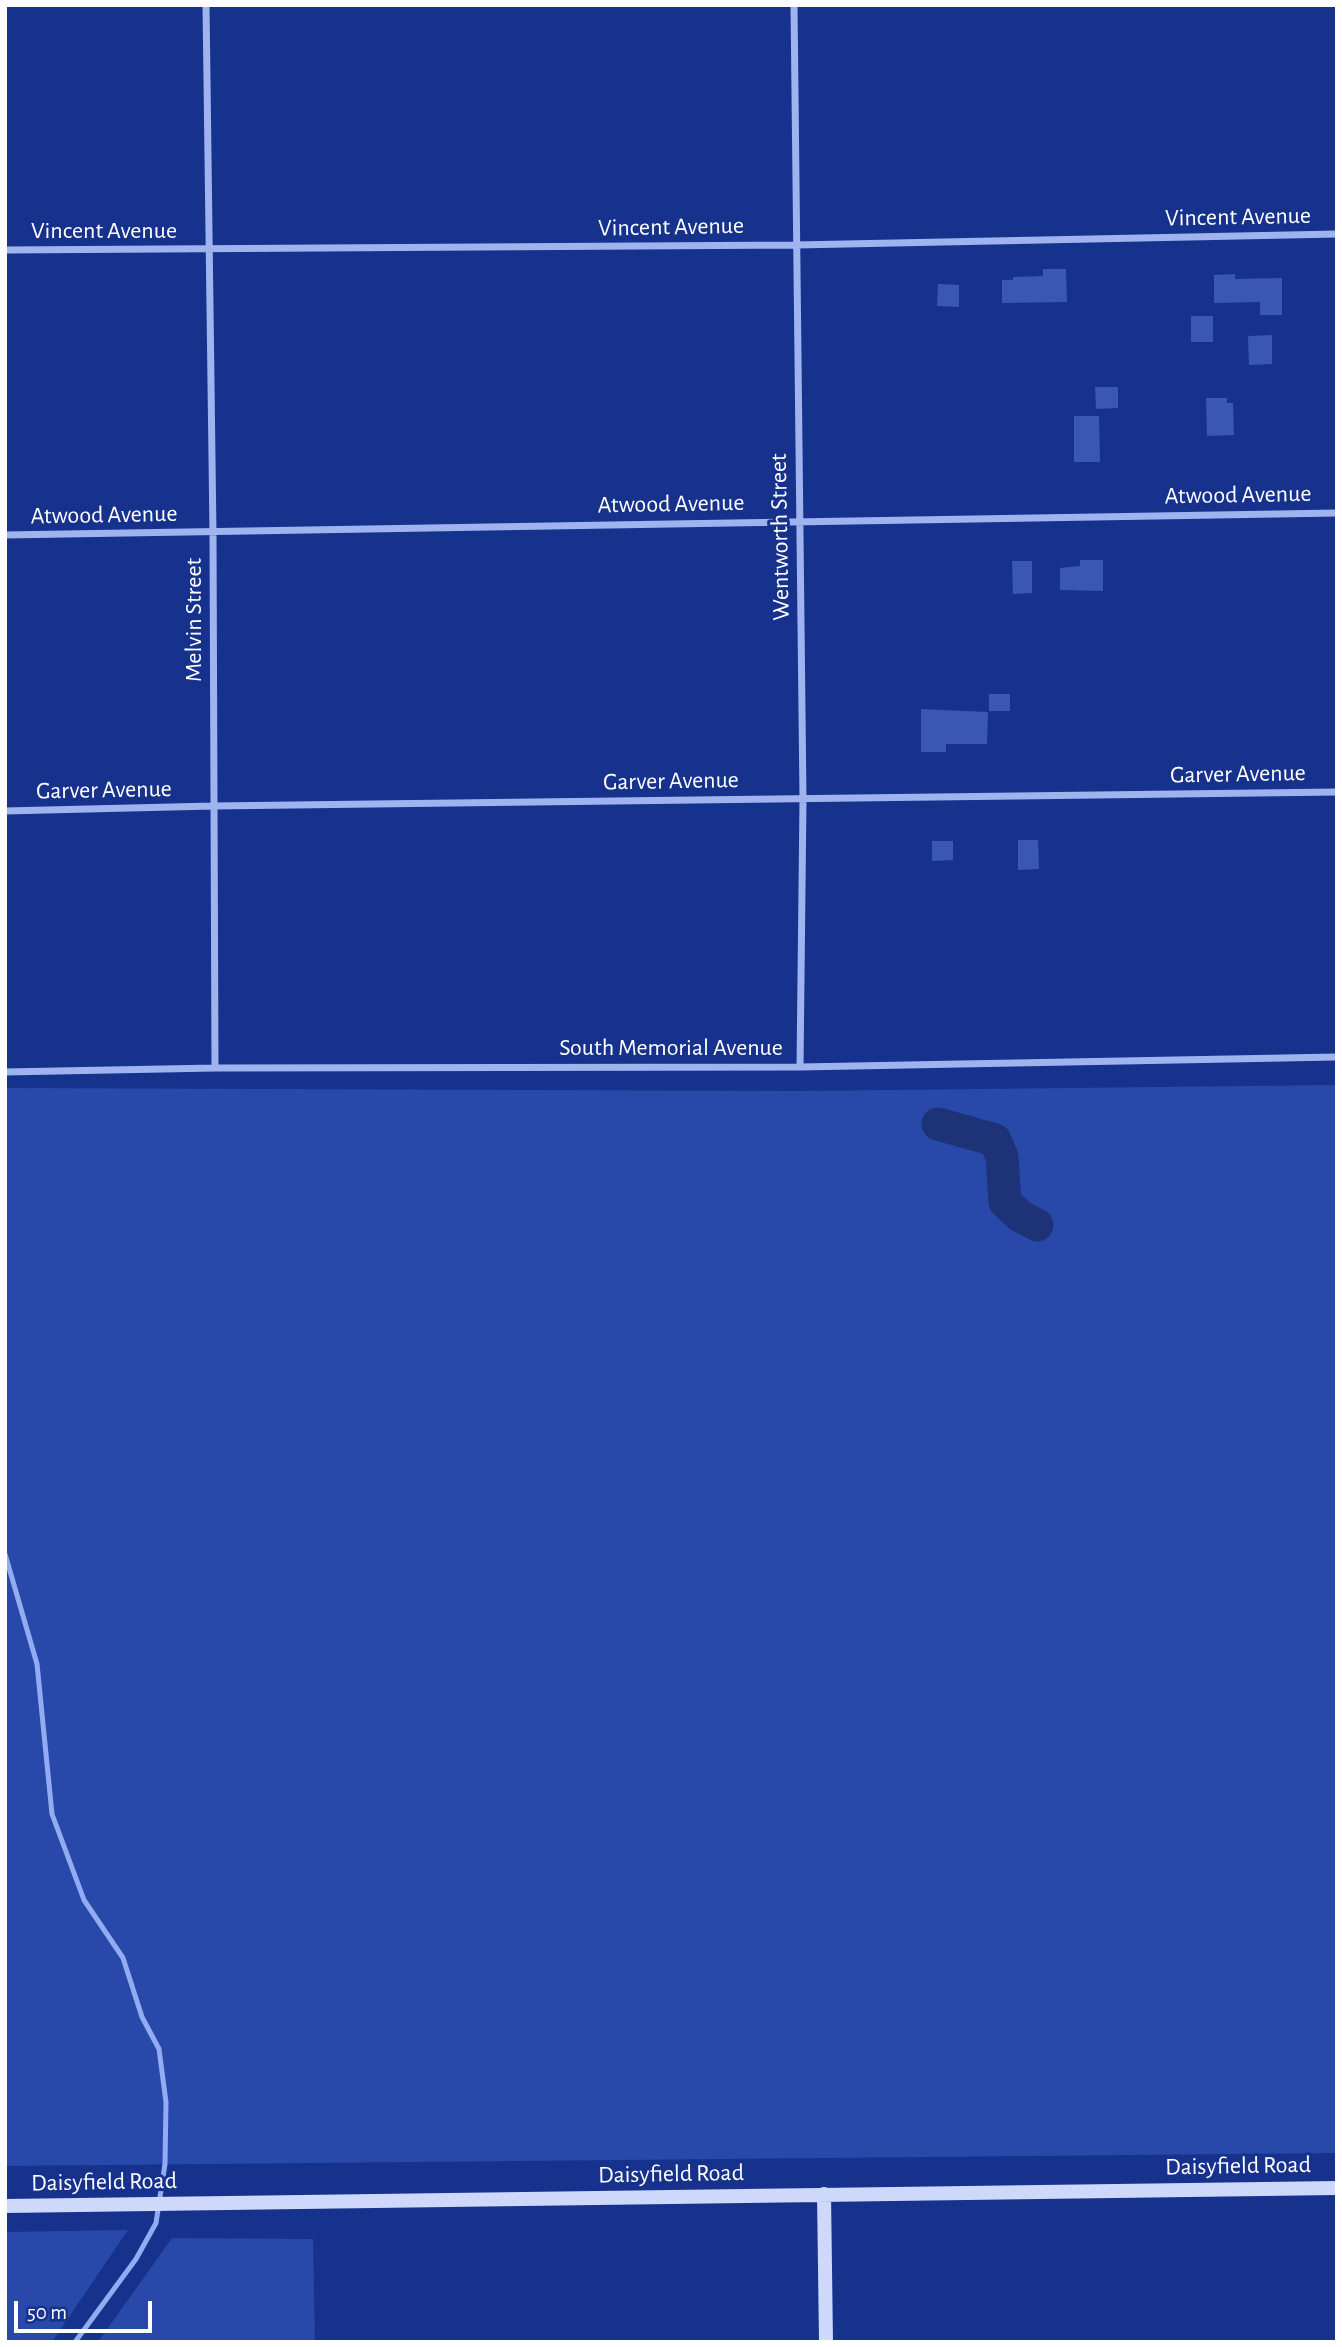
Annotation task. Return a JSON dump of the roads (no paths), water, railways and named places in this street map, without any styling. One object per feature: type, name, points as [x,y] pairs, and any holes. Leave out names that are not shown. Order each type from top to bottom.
[{"type":"street","name":"Melvin Street","points":[[206,5],[213,534],[215,1068]]},
{"type":"street","name":"Wentworth Street","points":[[794,5],[803,799],[800,1067]]},
{"type":"street","name":"Vincent Avenue","points":[[5,250],[796,245],[1337,234]]},
{"type":"street","name":"Atwood Avenue","points":[[5,536],[1337,513]]},
{"type":"street","name":"Garver Avenue","points":[[5,811],[1337,792]]},
{"type":"street","name":"South Memorial Avenue","points":[[5,1072],[215,1068],[800,1067],[1337,1057]]},
{"type":"street","name":"Daisyfield Road","points":[[5,2206],[1337,2188]]},
{"type":"street","points":[[824,2194],[826,2342]]},
{"type":"waterway","points":[[938,1124],[995,1140],[1002,1157],[1005,1202],[1020,1216],[1037,1225]]},
{"type":"waterway","points":[[5,1554],[37,1664],[52,1814],[84,1900],[123,1958],[142,2017],[159,2049],[166,2102],[165,2164],[156,2223],[136,2259],[75,2342]]}]
